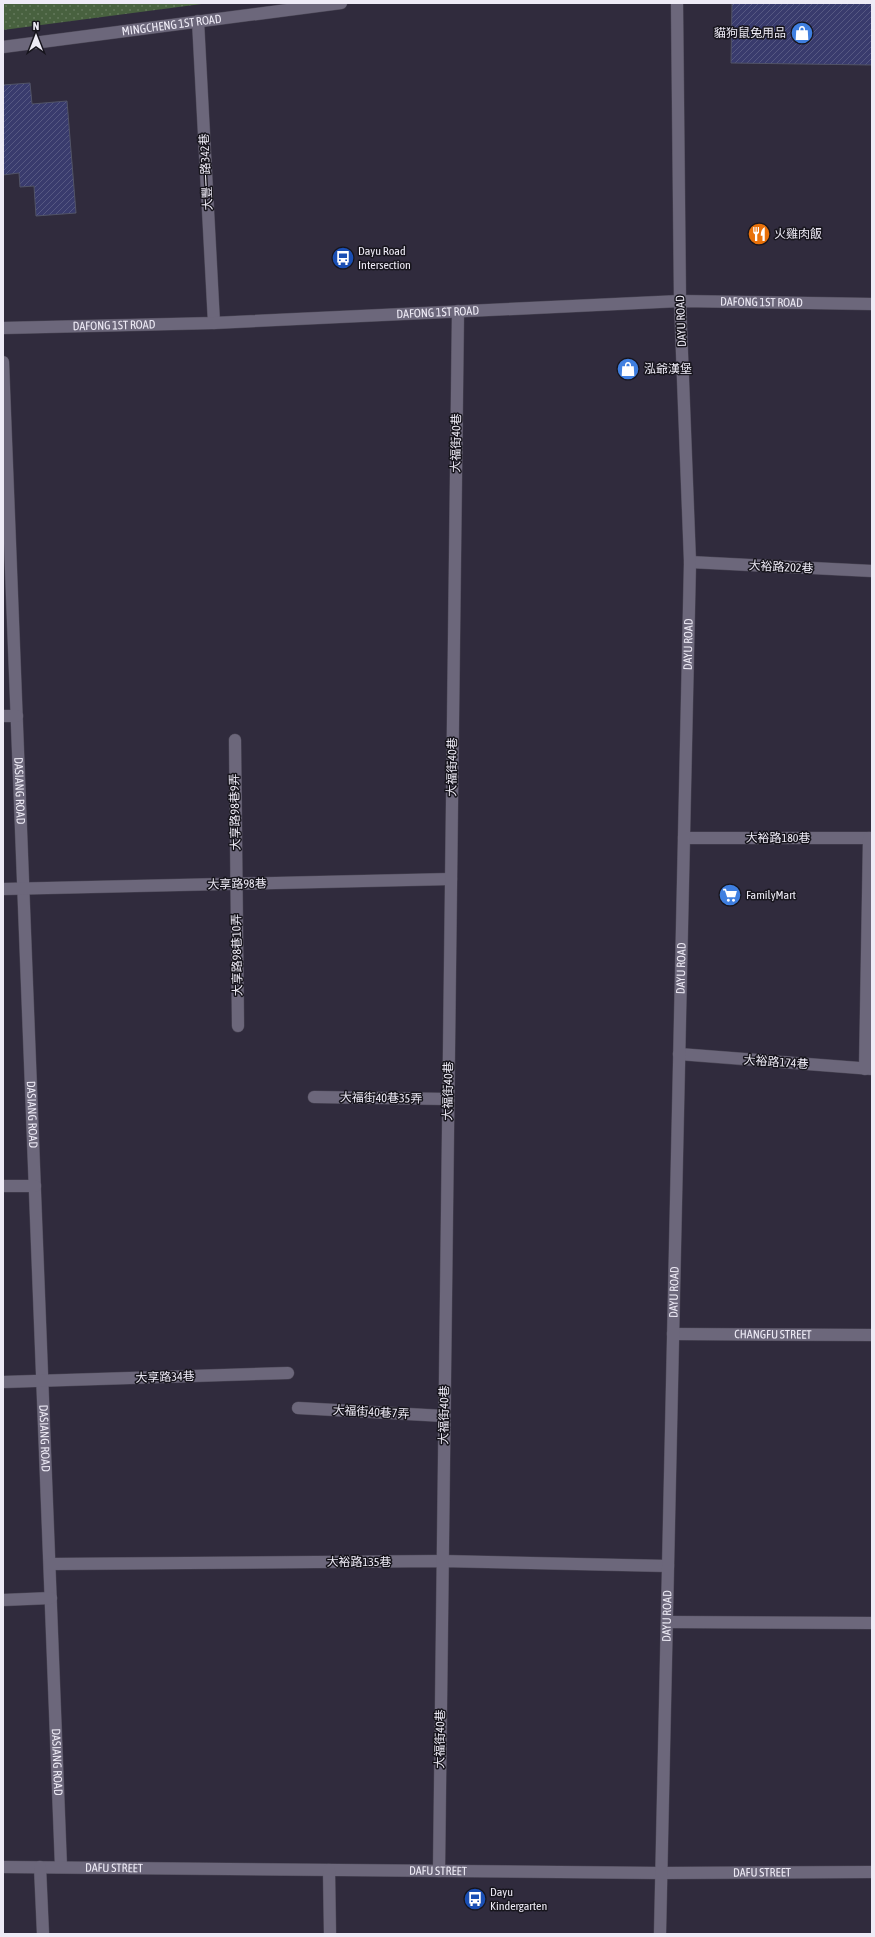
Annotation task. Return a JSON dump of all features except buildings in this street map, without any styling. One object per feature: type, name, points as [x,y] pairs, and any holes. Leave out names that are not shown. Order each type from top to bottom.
[{"type":"street","name":"MINGCHENG 1ST ROAD","points":[[3,47],[341,3]]},
{"type":"street","name":"DAYU ROAD","points":[[660,1934],[690,562],[680,301],[676,3]]},
{"type":"street","name":"大豐一路342巷","points":[[198,21],[214,323]]},
{"type":"street","name":"DAFONG 1ST ROAD","points":[[3,328],[214,323],[680,301],[872,304]]},
{"type":"street","name":"大福街40巷","points":[[439,1871],[458,311]]},
{"type":"street","name":"DASIANG ROAD","points":[[3,362],[7,559],[16,716],[61,1867]]},
{"type":"street","name":"大裕路202巷","points":[[690,562],[872,571]]},
{"type":"street","points":[[3,716],[16,716]]},
{"type":"street","name":"大享路98巷9弄","points":[[235,740],[236,884]]},
{"type":"street","name":"大裕路180巷","points":[[684,838],[871,838]]},
{"type":"street","points":[[868,1069],[871,838]]},
{"type":"street","name":"大享路98巷","points":[[3,889],[451,879]]},
{"type":"street","name":"大享路98巷10弄","points":[[236,884],[238,1026]]},
{"type":"street","name":"大裕路174巷","points":[[679,1054],[868,1069]]},
{"type":"street","name":"大福街40巷35弄","points":[[314,1097],[448,1099]]},
{"type":"street","points":[[3,1186],[35,1186]]},
{"type":"street","name":"CHANGFU STREET","points":[[673,1334],[872,1335]]},
{"type":"street","name":"大享路34巷","points":[[3,1382],[288,1373]]},
{"type":"street","name":"大福街40巷7弄","points":[[298,1408],[444,1416]]},
{"type":"street","name":"大裕路135巷","points":[[50,1564],[442,1561],[668,1566]]},
{"type":"street","points":[[3,1600],[51,1598]]},
{"type":"street","points":[[667,1622],[872,1624]]},
{"type":"street","name":"DAFU STREET","points":[[3,1866],[661,1873],[872,1872]]},
{"type":"street","points":[[40,1867],[43,1934]]},
{"type":"street","points":[[329,1870],[330,1934]]},
{"type":"green space","points":[[3,3],[209,3],[3,30]]},
{"type":"place","name":"貓狗鼠兔用品","points":[[802,33]]},
{"type":"place","name":"火雞肉飯","points":[[759,234]]},
{"type":"place","name":"Dayu Road Intersection","points":[[343,258]]},
{"type":"place","name":"泓爺漢堡","points":[[628,369]]},
{"type":"place","name":"FamilyMart","points":[[730,895]]},
{"type":"place","name":"Dayu Kindergarten","points":[[475,1899]]}]
